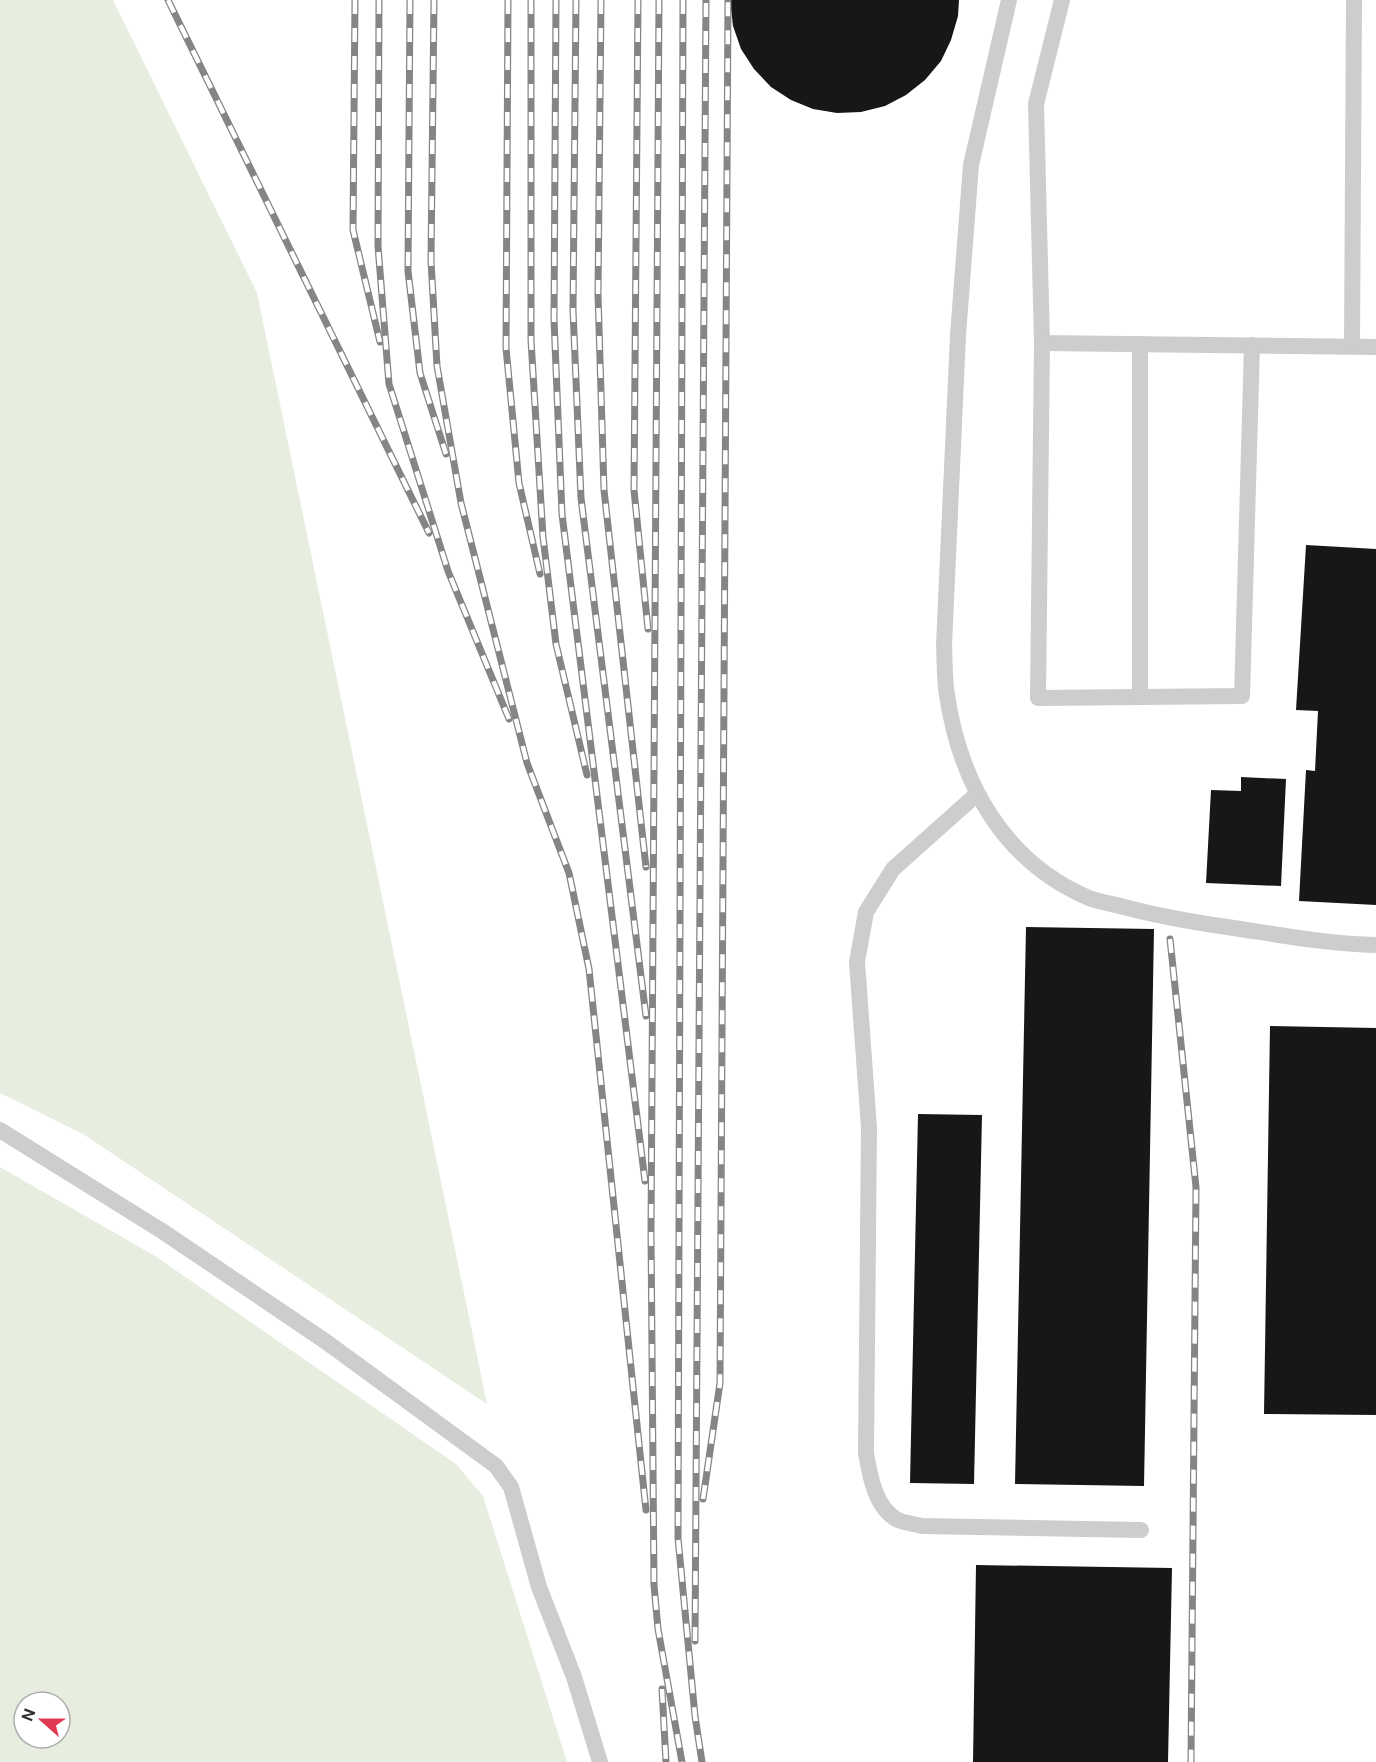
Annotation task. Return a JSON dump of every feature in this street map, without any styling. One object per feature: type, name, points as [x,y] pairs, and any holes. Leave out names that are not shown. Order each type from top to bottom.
[{"type":"lane","points":[[1009,0],[971,165],[958,335],[944,645],[947,695],[958,744],[977,794],[998,829],[1021,854],[1053,880],[1090,898],[1173,920],[1346,945],[1376,945]]},
{"type":"lane","points":[[1062,0],[1036,104],[1042,343],[1038,698],[1242,696],[1252,345]]},
{"type":"lane","points":[[1352,346],[1354,0]]},
{"type":"lane","points":[[1042,343],[1376,346]]},
{"type":"lane","points":[[1140,344],[1140,697]]},
{"type":"lane","points":[[977,794],[893,869],[866,912],[857,962],[869,1128],[866,1453],[871,1481],[882,1505],[898,1520],[922,1526],[1141,1530]]},
{"type":"lane","points":[[0,1130],[162,1231],[325,1341],[496,1466],[511,1487],[539,1587],[574,1677],[600,1762]]},
{"type":"shaded area","points":[[0,0],[113,0],[257,293],[487,1404],[83,1134],[0,1093]]},
{"type":"shaded area","points":[[0,1167],[155,1256],[456,1464],[483,1496],[567,1762],[0,1762]]},
{"type":"building","points":[[730,0],[959,0],[958,16],[951,40],[941,61],[925,80],[906,95],[885,106],[861,112],[837,113],[813,109],[791,100],[771,87],[754,69],[741,49],[733,26]]},
{"type":"building","points":[[1306,545],[1376,549],[1376,905],[1299,901],[1306,770],[1315,771],[1318,711],[1296,710]]},
{"type":"building","points":[[1241,777],[1286,779],[1281,886],[1206,883],[1211,790],[1241,791]]},
{"type":"building","points":[[1026,927],[1154,929],[1144,1486],[1015,1484]]},
{"type":"building","points":[[1270,1026],[1376,1028],[1376,1415],[1264,1414]]},
{"type":"building","points":[[918,1114],[982,1115],[974,1484],[910,1483]]},
{"type":"building","points":[[976,1565],[1172,1568],[1168,1762],[973,1762]]},
{"type":"railway","points":[[168,0],[429,533]]},
{"type":"railway","points":[[355,0],[353,230],[380,342]]},
{"type":"railway","points":[[379,0],[378,246],[389,384],[448,571],[509,719]]},
{"type":"railway","points":[[410,0],[408,271],[420,373],[446,454]]},
{"type":"railway","points":[[434,0],[431,261],[437,366],[461,503],[527,763],[569,873],[589,969],[646,1510]]},
{"type":"railway","points":[[508,0],[506,348],[519,483],[540,574]]},
{"type":"railway","points":[[531,0],[531,340],[543,537],[556,644],[587,775]]},
{"type":"railway","points":[[556,0],[554,319],[562,514],[645,1181]]},
{"type":"railway","points":[[576,0],[573,310],[581,498],[646,1016]]},
{"type":"railway","points":[[601,0],[598,294],[604,490],[646,867]]},
{"type":"railway","points":[[638,0],[634,490],[648,629]]},
{"type":"railway","points":[[659,0],[651,1232],[654,1585],[658,1629],[682,1762]]},
{"type":"railway","points":[[683,0],[678,1538],[695,1716],[702,1762]]},
{"type":"railway","points":[[695,1641],[706,0]]},
{"type":"railway","points":[[703,1499],[720,1383],[728,0]]},
{"type":"railway","points":[[1170,939],[1196,1187],[1191,1762]]},
{"type":"railway","points":[[662,1689],[666,1762]]}]
